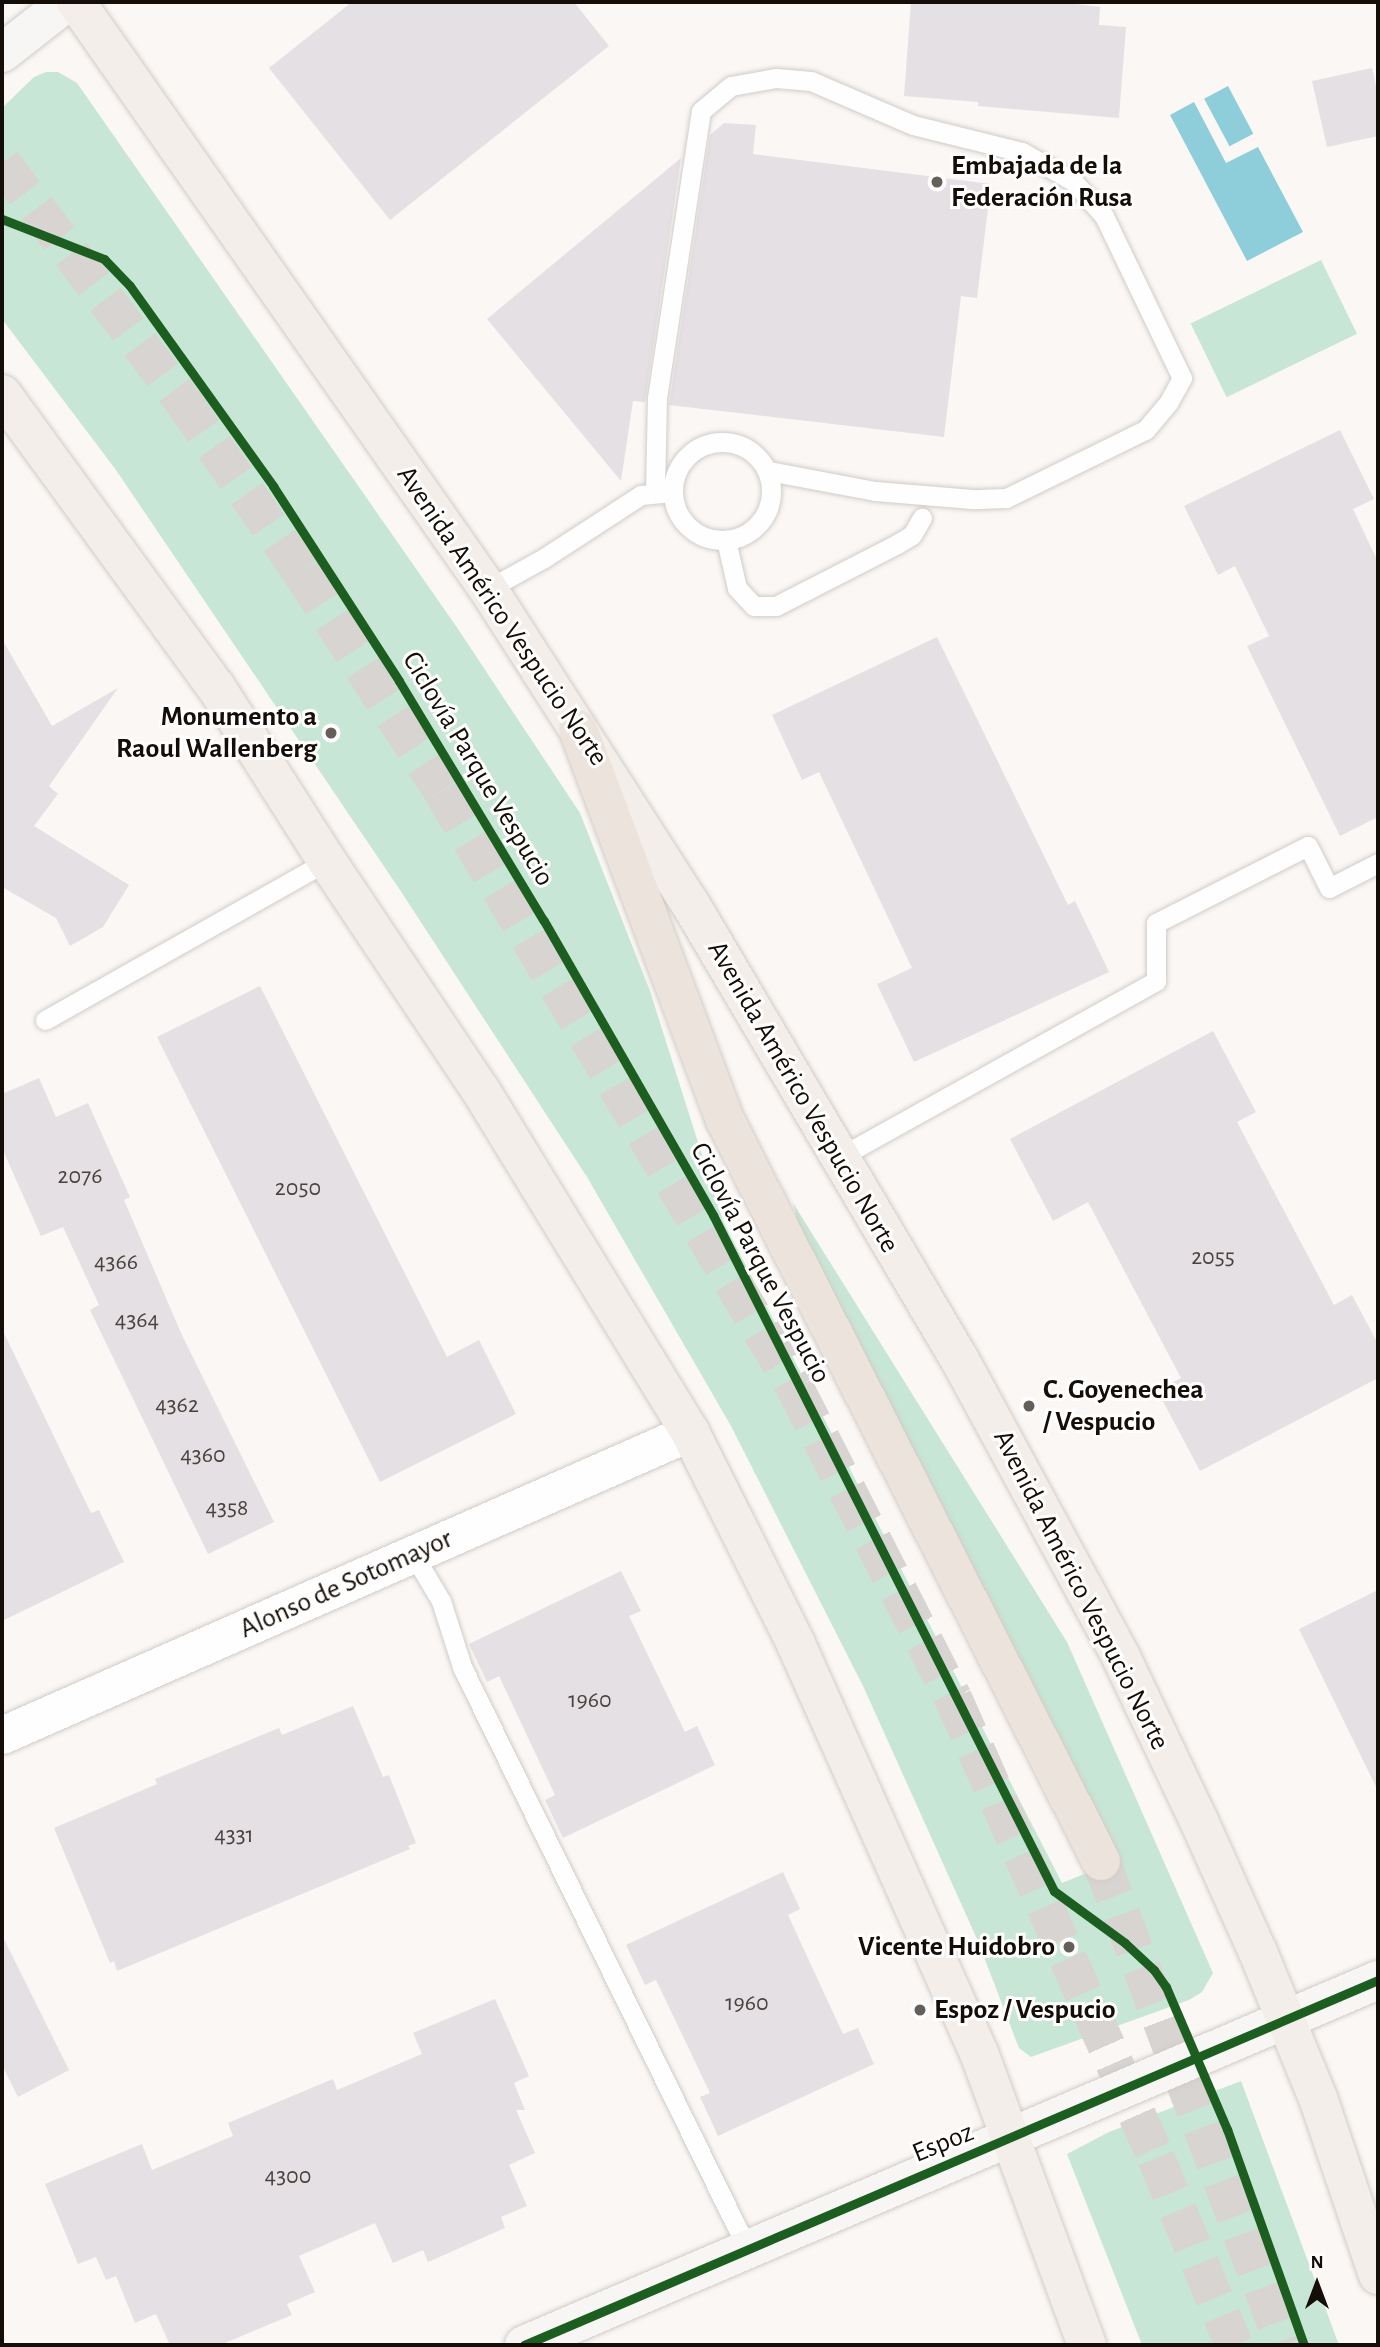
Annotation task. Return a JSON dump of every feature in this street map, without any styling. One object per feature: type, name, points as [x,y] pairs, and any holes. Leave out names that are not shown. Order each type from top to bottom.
[{"type":"highway","points":[[578,729],[725,1120],[1101,1861]]},
{"type":"main road","name":"Avenida Américo Vespucio Norte","points":[[76,2],[488,589],[691,905],[838,1158],[961,1362],[1109,1635],[1199,1821],[1318,2098],[1378,2275]]},
{"type":"main road","points":[[2,394],[216,687],[327,861],[481,1091],[690,1432],[796,1644],[978,2053],[1087,2345]]},
{"type":"street","points":[[2,53],[67,2]]},
{"type":"street","name":"Alonso de Sotomayor","points":[[2,1735],[690,1432]]},
{"type":"street","name":"Espoz","points":[[524,2345],[1011,2140],[1378,1980]]},
{"type":"lane","points":[[664,493],[683,461],[695,449],[711,443],[728,442],[744,447],[758,457],[768,471],[770,501],[764,516],[754,528],[726,540],[696,532],[664,493],[657,398],[701,111],[731,86],[776,78],[811,81],[913,125],[1022,152],[1073,181],[1104,216],[1182,379],[1168,403],[1145,430],[1006,498],[972,499],[875,491],[768,471]]},
{"type":"lane","points":[[488,589],[544,558],[640,495],[664,493]]},
{"type":"lane","points":[[726,540],[737,589],[754,606],[776,606],[912,535],[922,518]]},
{"type":"lane","points":[[838,1158],[1156,981],[1156,923],[1308,846],[1329,888],[1378,863]]},
{"type":"lane","points":[[45,1020],[327,861]]},
{"type":"lane","points":[[413,1555],[441,1601],[462,1667],[748,2250]]},
{"type":"green space","points":[[46,72],[58,72],[77,83],[456,626],[580,813],[650,991],[723,1221],[1062,1883],[1114,1862],[802,1239],[793,1203],[1067,1642],[1213,1973],[1202,1992],[1189,2000],[1031,2057],[1019,2048],[977,1939],[864,1688],[731,1426],[587,1177],[400,890],[116,470],[2,319],[2,108],[34,77]]},
{"type":"green space","points":[[1321,260],[1357,334],[1227,397],[1191,324]]},
{"type":"green space","points":[[1241,2081],[1339,2345],[1142,2345],[1067,2154],[1109,2132]]},
{"type":"water","points":[[1228,86],[1253,134],[1230,146],[1204,99]]},
{"type":"water","points":[[1194,102],[1226,163],[1258,147],[1303,232],[1247,261],[1170,115]]},
{"type":"building","points":[[352,2],[574,2],[609,46],[390,220],[269,68]]},
{"type":"building","points":[[911,2],[1060,2],[1100,7],[1099,25],[1126,27],[1119,118],[978,106],[978,102],[904,96]]},
{"type":"building","points":[[1372,68],[1378,95],[1378,136],[1327,147],[1312,81]]},
{"type":"building","points":[[724,123],[756,125],[753,154],[991,184],[977,298],[961,296],[944,437],[669,405],[710,135]]},
{"type":"building","points":[[681,158],[645,402],[633,401],[621,481],[487,319]]},
{"type":"building","points":[[1340,430],[1374,499],[1353,509],[1378,562],[1378,817],[1340,836],[1247,646],[1269,636],[1235,566],[1218,575],[1184,506]]},
{"type":"building","points":[[937,637],[1068,905],[1075,901],[1109,972],[914,1062],[877,984],[912,968],[819,772],[802,780],[772,715]]},
{"type":"building","points":[[2,639],[52,726],[118,688],[49,786],[58,794],[34,826],[129,885],[103,927],[70,946],[56,918],[2,887]]},
{"type":"building","points":[[260,986],[447,1357],[479,1340],[516,1414],[380,1482],[157,1037]]},
{"type":"building","points":[[1213,1031],[1256,1112],[1237,1122],[1334,1305],[1352,1295],[1378,1344],[1378,1378],[1200,1471],[1157,1390],[1181,1378],[1088,1202],[1053,1221],[1010,1139]]},
{"type":"building","points":[[39,1078],[56,1117],[88,1103],[130,1197],[124,1200],[181,1333],[274,1522],[208,1554],[90,1310],[99,1305],[63,1227],[41,1236],[2,1148],[2,1094]]},
{"type":"building","points":[[2,1329],[91,1513],[99,1510],[124,1562],[2,1621]]},
{"type":"building","points":[[621,1571],[641,1611],[629,1616],[685,1732],[697,1726],[715,1765],[563,1838],[545,1800],[555,1795],[499,1676],[487,1682],[469,1644]]},
{"type":"building","points":[[1378,1590],[1378,1791],[1299,1629]]},
{"type":"building","points":[[353,1706],[383,1777],[389,1775],[416,1843],[408,1846],[410,1849],[117,1971],[114,1961],[110,1963],[54,1828],[157,1784],[155,1779],[279,1728],[282,1735]]},
{"type":"building","points":[[783,1872],[800,1909],[788,1915],[843,2034],[858,2028],[874,2064],[718,2136],[700,2097],[710,2093],[656,1980],[645,1985],[626,1945]]},
{"type":"building","points":[[2,1935],[69,2070],[18,2097],[2,2065]]},
{"type":"building","points":[[495,1999],[529,2076],[514,2083],[525,2110],[516,2110],[535,2153],[509,2165],[527,2206],[501,2217],[505,2228],[428,2262],[423,2250],[393,2263],[375,2223],[299,2256],[315,2292],[287,2304],[292,2315],[220,2345],[170,2345],[156,2314],[135,2323],[116,2276],[106,2280],[96,2257],[78,2264],[45,2184],[142,2144],[152,2170],[233,2136],[228,2123],[333,2079],[337,2090],[422,2054],[413,2033]]},
{"type":"tunnel","points":[[2,163],[182,400],[301,572],[442,791],[795,1388],[953,1698],[1156,2158],[1234,2345]]},
{"type":"tunnel","points":[[1101,1861],[1284,2345]]},
{"type":"cycle path","name":"Ciclovía Parque Vespucio","points":[[2,219],[104,259],[130,286],[273,486],[399,681],[544,921],[713,1215],[1054,1891],[1125,1943],[1154,1970],[1166,1987],[1227,2129],[1304,2345]]},
{"type":"cycle path","points":[[524,2345],[1378,1980]]},
{"type":"place","name":"Embajada de la Federación Rusa","points":[[937,182]]},
{"type":"place","name":"Monumento a Raoul Wallenberg","points":[[331,733]]},
{"type":"place","name":"C. Goyenechea / Vespucio","points":[[1029,1406]]},
{"type":"place","name":"Vicente Huidobro","points":[[1069,1947]]},
{"type":"place","name":"Espoz / Vespucio","points":[[920,2010]]}]
